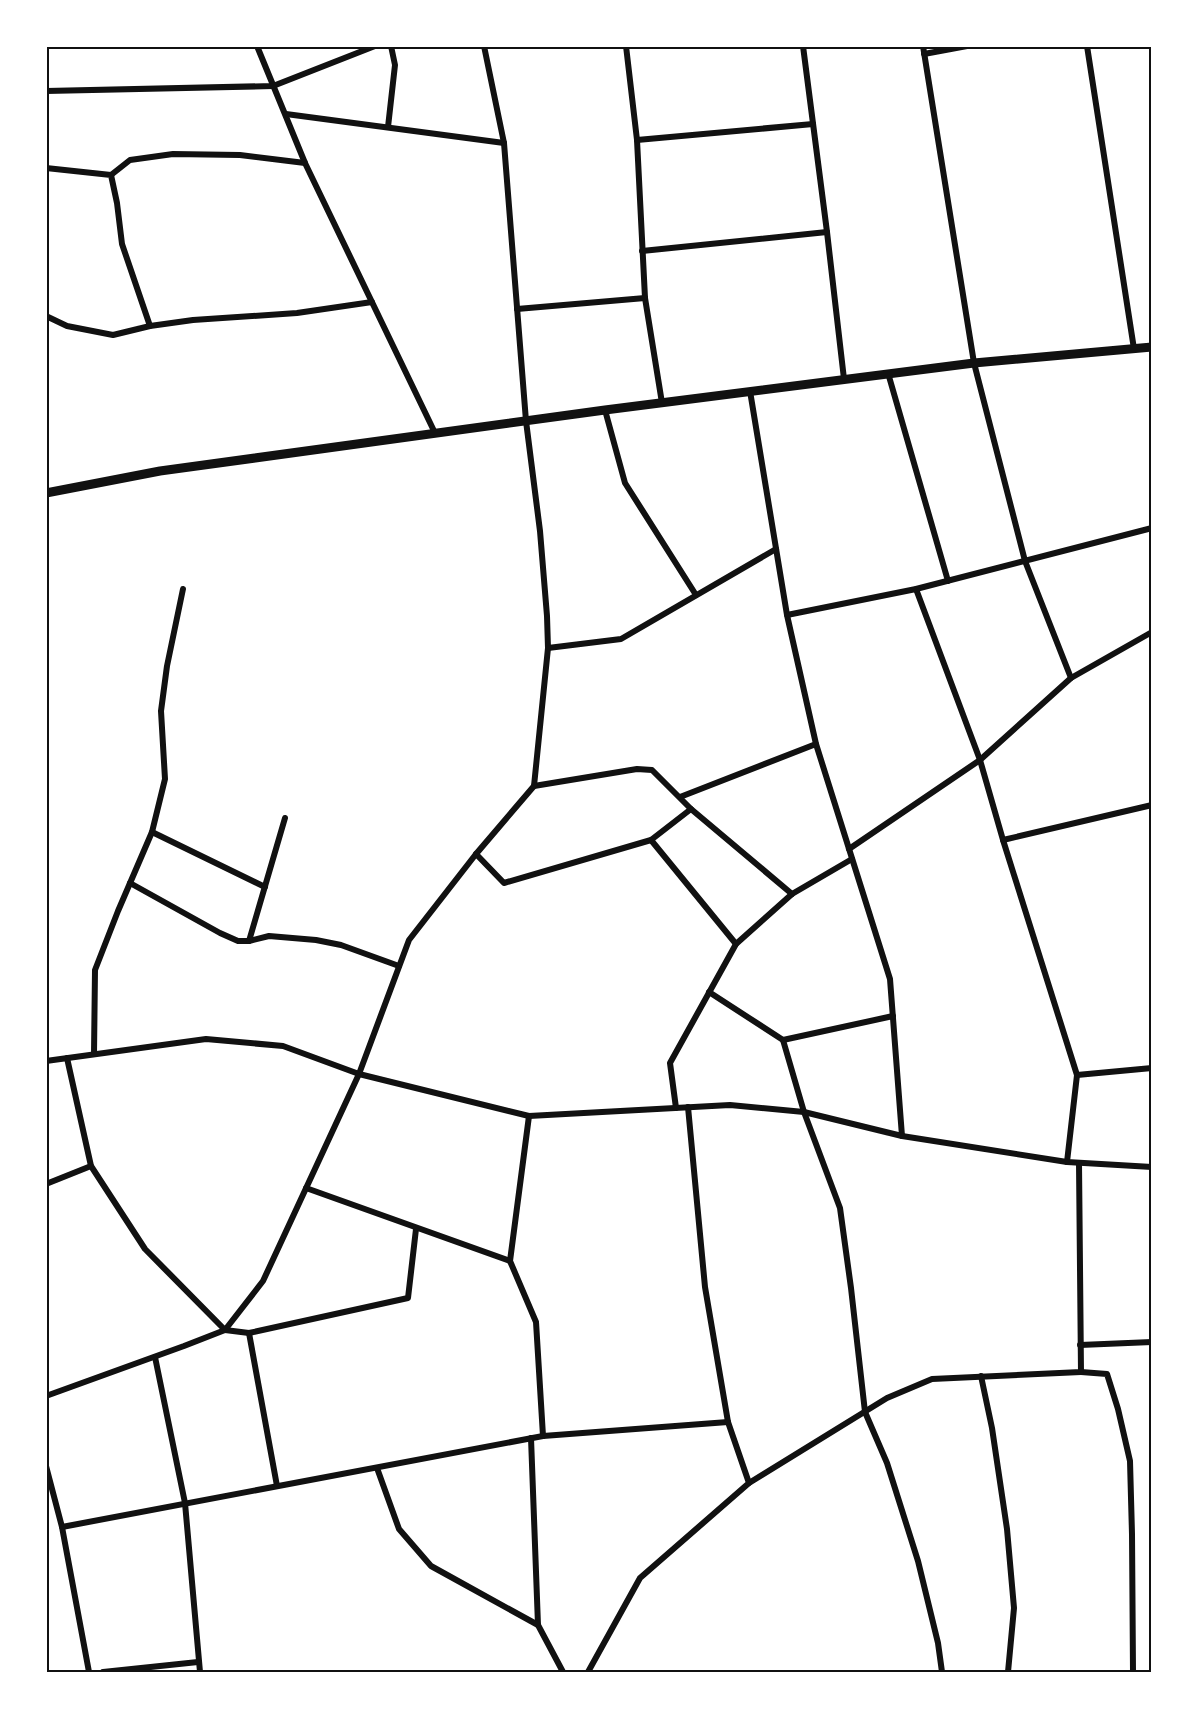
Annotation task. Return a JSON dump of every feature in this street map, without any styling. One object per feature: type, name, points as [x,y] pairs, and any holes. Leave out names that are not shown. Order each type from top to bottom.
[{"type":"main road","points":[[46,493],[160,471],[605,410],[974,363],[1152,347]]},
{"type":"street","points":[[257,46],[306,163],[435,433]]},
{"type":"street","points":[[46,91],[273,86],[375,46]]},
{"type":"street","points":[[388,127],[395,65],[392,46]]},
{"type":"street","points":[[225,1330],[263,1281],[359,1074],[409,940],[476,854],[534,786],[548,648],[540,531],[526,421],[504,143],[484,46]]},
{"type":"street","points":[[626,46],[637,140],[645,298],[662,403]]},
{"type":"street","points":[[803,46],[844,379]]},
{"type":"street","points":[[923,46],[974,363],[1025,561],[1071,678]]},
{"type":"street","points":[[924,54],[967,46]]},
{"type":"street","points":[[1086,46],[1134,349]]},
{"type":"street","points":[[286,114],[504,143]]},
{"type":"street","points":[[637,140],[813,124]]},
{"type":"street","points":[[46,168],[111,175],[130,160],[173,154],[240,155],[306,163]]},
{"type":"street","points":[[111,175],[122,244],[150,327]]},
{"type":"street","points":[[642,251],[827,232]]},
{"type":"street","points":[[517,309],[645,298]]},
{"type":"street","points":[[46,316],[67,327],[113,335],[193,320],[297,313],[372,302]]},
{"type":"street","points":[[888,374],[948,581]]},
{"type":"street","points":[[750,391],[787,615],[816,744],[890,980],[902,1136]]},
{"type":"street","points":[[605,410],[625,483],[696,596]]},
{"type":"street","points":[[787,615],[916,589],[1152,528]]},
{"type":"street","points":[[548,648],[621,639],[776,549]]},
{"type":"street","points":[[94,1054],[95,970],[153,832],[165,778],[161,711],[167,666],[183,589]]},
{"type":"street","points":[[916,589],[980,760],[1077,1075],[1067,1162]]},
{"type":"street","points":[[849,849],[980,760],[1071,678],[1152,632]]},
{"type":"street","points":[[680,797],[816,744]]},
{"type":"street","points":[[534,786],[637,769],[652,770],[691,808],[792,894]]},
{"type":"street","points":[[1003,840],[1152,805]]},
{"type":"street","points":[[476,854],[504,883],[651,840],[691,808]]},
{"type":"street","points":[[249,941],[285,818]]},
{"type":"street","points":[[153,832],[265,887]]},
{"type":"street","points":[[651,840],[736,944]]},
{"type":"street","points":[[676,1108],[670,1063],[736,944],[792,894],[852,859]]},
{"type":"street","points":[[130,883],[238,941],[269,936],[316,940],[341,945],[399,966]]},
{"type":"street","points":[[709,992],[783,1040],[804,1112],[840,1208],[865,1412],[886,1463],[918,1560],[938,1643],[942,1672]]},
{"type":"street","points":[[783,1040],[893,1016]]},
{"type":"street","points":[[46,1061],[206,1039],[283,1046],[359,1074],[529,1116],[729,1105],[804,1112],[902,1136],[1067,1162],[1152,1167]]},
{"type":"street","points":[[68,1058],[91,1166],[145,1249],[225,1330]]},
{"type":"street","points":[[1077,1075],[1152,1068]]},
{"type":"street","points":[[688,1107],[705,1287],[728,1422],[749,1483]]},
{"type":"street","points":[[529,1116],[510,1261],[536,1322],[543,1436]]},
{"type":"street","points":[[1079,1163],[1081,1372]]},
{"type":"street","points":[[46,1184],[91,1166]]},
{"type":"street","points":[[306,1188],[510,1261]]},
{"type":"street","points":[[46,1396],[225,1330],[249,1333],[408,1298],[416,1229]]},
{"type":"street","points":[[249,1333],[277,1486]]},
{"type":"street","points":[[1080,1345],[1152,1342]]},
{"type":"street","points":[[155,1357],[185,1503],[200,1672]]},
{"type":"street","points":[[588,1672],[640,1578],[749,1483],[887,1398],[932,1379],[1081,1372],[1107,1374],[1130,1461],[1132,1672]]},
{"type":"street","points":[[981,1376],[992,1428],[1007,1529],[1014,1608],[1008,1672]]},
{"type":"street","points":[[62,1527],[543,1436],[728,1422]]},
{"type":"street","points":[[531,1438],[538,1625],[563,1672]]},
{"type":"street","points":[[46,1466],[62,1527],[89,1672]]},
{"type":"street","points":[[377,1467],[399,1529],[431,1566],[538,1625]]},
{"type":"street","points":[[103,1672],[198,1662]]}]
